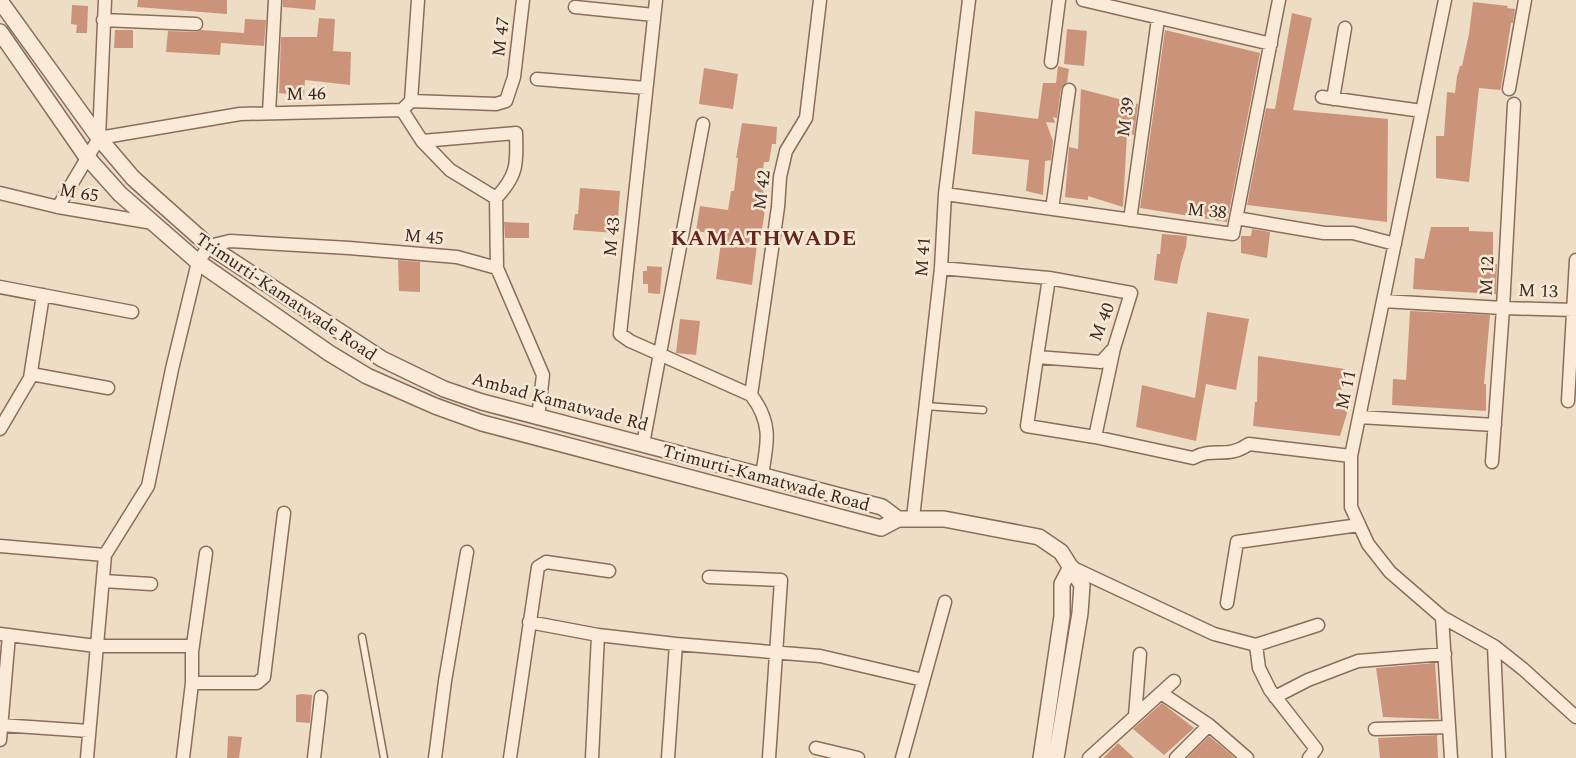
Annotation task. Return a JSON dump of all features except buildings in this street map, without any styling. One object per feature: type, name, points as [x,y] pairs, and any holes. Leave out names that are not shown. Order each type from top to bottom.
[{"type":"street","points":[[58,207],[86,156],[99,138],[105,0]]},
{"type":"street","points":[[269,113],[275,0]]},
{"type":"street","points":[[418,0],[407,105],[422,141],[450,170],[496,198]]},
{"type":"street","name":"M 47","points":[[407,105],[496,104],[506,100],[514,78],[523,0]]},
{"type":"street","name":"M 43","points":[[656,0],[620,334],[624,338],[660,355],[751,395]]},
{"type":"street","name":"M 42","points":[[751,395],[778,207],[780,177],[786,151],[806,118],[820,0]]},
{"type":"street","name":"M 41","points":[[913,518],[940,268],[945,194],[969,0]]},
{"type":"street","points":[[1051,62],[1059,0]]},
{"type":"street","points":[[1083,0],[1271,44]]},
{"type":"street","name":"M 38","points":[[945,194],[1232,234],[1279,0]]},
{"type":"street","name":"M 11","points":[[1445,0],[1351,456],[1351,507],[1368,544],[1385,566],[1442,617],[1494,646],[1523,669],[1576,717]]},
{"type":"street","points":[[1509,89],[1526,0]]},
{"type":"street","points":[[0,1],[99,138]]},
{"type":"street","points":[[576,7],[654,15]]},
{"type":"street","name":"M 39","points":[[1130,220],[1158,19]]},
{"type":"street","points":[[103,20],[196,24]]},
{"type":"street","points":[[1345,28],[1327,98],[1422,111]]},
{"type":"street","name":"Trimurti-Kamatwade Road","points":[[0,32],[86,156],[120,194],[198,262],[329,353],[366,376],[435,406],[482,423],[881,528],[898,519]]},
{"type":"street","points":[[537,79],[646,88]]},
{"type":"street","points":[[1052,209],[1069,90]]},
{"type":"street","name":"M 12","points":[[1383,301],[1503,308],[1514,104]]},
{"type":"street","name":"M 46","points":[[99,138],[240,114],[407,105]]},
{"type":"street","points":[[643,444],[703,124]]},
{"type":"street","points":[[422,141],[516,133],[517,166],[508,185],[496,198],[497,268],[543,375],[538,418]]},
{"type":"street","name":"Ambad Kamatwade Rd","points":[[99,138],[133,178],[209,246],[369,351],[410,374],[444,389],[538,418],[762,474],[882,507],[898,519]]},
{"type":"street","name":"M 65","points":[[0,193],[58,207],[153,223]]},
{"type":"street","points":[[1236,218],[1324,233],[1353,233],[1395,244]]},
{"type":"street","name":"M 45","points":[[209,246],[230,241],[368,250],[457,257],[497,268]]},
{"type":"street","points":[[87,758],[105,555],[148,486],[172,369],[198,262],[209,246]]},
{"type":"street","points":[[1568,401],[1576,260]]},
{"type":"street","name":"M 40","points":[[940,268],[1049,278],[1132,293],[1114,348],[1100,362],[1037,357]]},
{"type":"street","points":[[1049,278],[1027,426],[1095,437],[1193,458],[1204,452],[1236,453],[1249,444],[1351,456]]},
{"type":"street","points":[[0,287],[132,312]]},
{"type":"street","points":[[0,428],[31,374],[43,295]]},
{"type":"street","points":[[1492,462],[1503,308]]},
{"type":"street","name":"M 13","points":[[1503,308],[1573,310]]},
{"type":"street","points":[[1095,437],[1114,348]]},
{"type":"street","points":[[31,374],[108,388]]},
{"type":"street","points":[[751,395],[762,409],[766,424],[767,445],[762,474]]},
{"type":"street","points":[[1359,417],[1495,425]]},
{"type":"street","points":[[192,683],[257,683],[262,680],[284,513]]},
{"type":"street","points":[[898,519],[944,519],[1039,537],[1056,546],[1072,567],[1082,585],[1080,613],[1049,752]]},
{"type":"street","points":[[1227,603],[1237,542],[1359,525]]},
{"type":"street","points":[[0,546],[105,555]]},
{"type":"street","points":[[435,758],[445,681],[467,552]]},
{"type":"street","points":[[183,758],[192,683],[193,646],[206,553]]},
{"type":"street","points":[[510,758],[538,567],[542,562],[609,571]]},
{"type":"street","points":[[1072,567],[1214,634],[1256,645],[1318,625]]},
{"type":"street","points":[[709,577],[781,580],[769,758]]},
{"type":"street","points":[[103,581],[151,584]]},
{"type":"street","points":[[902,758],[945,602]]},
{"type":"street","points":[[1442,617],[1451,758]]},
{"type":"street","points":[[529,622],[598,635],[676,644],[820,656],[923,680]]},
{"type":"street","points":[[0,740],[4,635],[96,646],[193,646]]},
{"type":"street","points":[[592,758],[598,635]]},
{"type":"street","points":[[668,758],[676,644]]},
{"type":"street","points":[[1256,645],[1259,668],[1275,697],[1316,749],[1309,758]]},
{"type":"street","points":[[1494,646],[1499,758]]},
{"type":"street","points":[[1134,716],[1140,654]]},
{"type":"street","points":[[1275,697],[1308,680],[1358,661],[1445,654]]},
{"type":"street","points":[[1089,758],[1174,681]]},
{"type":"street","points":[[1161,692],[1209,725],[1247,758]]},
{"type":"street","points":[[314,758],[321,697]]},
{"type":"street","points":[[1,725],[89,731]]},
{"type":"street","points":[[1176,758],[1209,725]]},
{"type":"street","points":[[1375,730],[1449,727]]},
{"type":"street","points":[[816,748],[858,758]]},
{"type":"lane","points":[[925,406],[984,410]]},
{"type":"lane","points":[[362,637],[384,758]]},
{"type":"district","name":"KAMATHWADE","points":[[764,238]]}]
